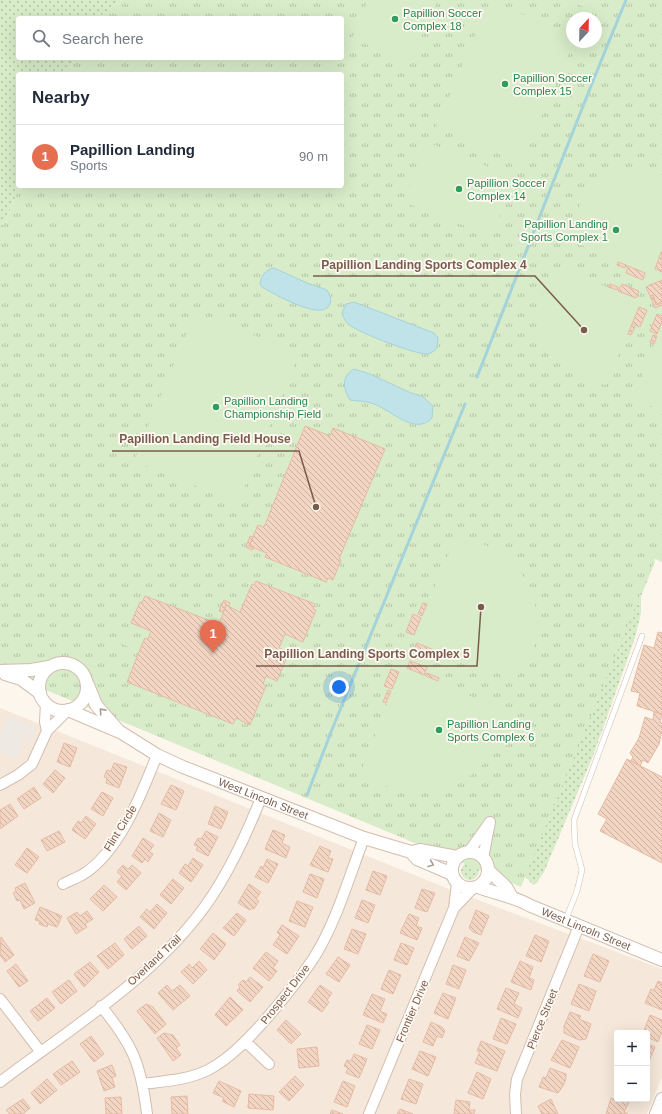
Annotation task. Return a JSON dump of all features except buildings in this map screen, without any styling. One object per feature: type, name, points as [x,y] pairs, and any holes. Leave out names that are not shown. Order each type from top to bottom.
[{"type":"street","points":[[0,672],[31,670],[49,667],[60,663],[70,664],[80,670],[88,685],[82,702],[68,710],[47,731],[32,764],[18,775],[0,785]]},
{"type":"street","points":[[47,731],[43,698],[39,687],[42,676],[49,667]]},
{"type":"street","points":[[0,672],[21,679],[55,709],[68,710]]},
{"type":"street","name":"West Lincoln Street","points":[[88,685],[96,705],[122,733]]},
{"type":"street","name":"West Lincoln Street","points":[[68,710],[122,733],[157,755],[261,798],[364,838],[411,852],[420,850],[463,855]]},
{"type":"street","name":"Flint Circle","points":[[63,884],[83,874],[100,859],[115,840],[130,818],[157,755]]},
{"type":"street","name":"Overland Trail","points":[[0,1082],[101,1006],[143,972],[174,943],[201,912],[219,886],[241,846],[261,798]]},
{"type":"street","points":[[490,822],[483,858],[488,870],[485,880],[475,888],[462,887],[455,879],[452,866],[490,822]]},
{"type":"street","name":"Prospect Drive","points":[[143,1084],[194,1076],[209,1069],[230,1055],[245,1041],[294,986],[315,955],[347,886],[364,838]]},
{"type":"street","name":"West Lincoln Street","points":[[411,852],[417,859],[455,879]]},
{"type":"street","points":[[463,855],[476,854],[483,858]]},
{"type":"street","name":"West Lincoln Street","points":[[488,870],[506,887],[511,896]]},
{"type":"street","name":"Frontier Drive","points":[[369,1114],[454,908],[455,879]]},
{"type":"street","name":"West Lincoln Street","points":[[475,888],[511,896],[662,960]]},
{"type":"street","name":"Frontier Drive","points":[[454,908],[475,888]]},
{"type":"street","name":"Pierce Street","points":[[516,1114],[515,1094],[517,1079],[580,926]]},
{"type":"street","points":[[0,999],[40,1051]]},
{"type":"street","points":[[101,1006],[120,1030],[133,1051],[143,1084],[147,1114]]},
{"type":"street","points":[[245,1041],[269,1064]]},
{"type":"street","points":[[656,1114],[662,1099]]},
{"type":"lane","points":[[565,920],[577,891],[582,870],[575,844],[574,820],[642,636]]},
{"type":"shaded area","points":[[0,708],[449,889],[662,969],[662,1077],[647,1114],[0,1114]]},
{"type":"shaded area","points":[[7,716],[36,727],[31,743],[26,735],[20,738],[24,745],[17,758],[0,752],[0,735]]},
{"type":"green space","points":[[0,0],[121,0],[101,16],[16,16],[16,60],[73,60],[69,72],[16,72],[16,188],[19,188],[0,234]]},
{"type":"green space","points":[[121,0],[662,0],[662,562],[655,559],[521,887],[0,671],[0,234],[19,188],[344,188],[344,72],[69,72],[73,60],[344,60],[344,16],[101,16]]},
{"type":"green space","name":"Papillion Soccer Complex 18","points":[[368,0],[438,0],[409,63],[352,38]]},
{"type":"green space","name":"Papillion Soccer Complex 15","points":[[491,0],[566,34],[566,48],[571,48],[521,164],[436,126]]},
{"type":"green space","points":[[565,0],[586,0],[584,7]]},
{"type":"green space","name":"Papillion Soccer Complex 14","points":[[427,142],[514,177],[492,236],[403,202]]},
{"type":"green space","name":"Papillion Landing Sports Complex 1","points":[[632,172],[652,173],[662,177],[662,251],[655,269],[645,273],[568,239],[577,211],[587,193],[594,185],[609,174]]},
{"type":"green space","points":[[556,268],[636,298],[639,307],[605,385],[588,380],[567,369],[554,358],[542,342],[538,332],[538,312],[546,285]]},
{"type":"green space","name":"Papillion Landing Championship Field","points":[[195,312],[299,353],[238,503],[134,461]]},
{"type":"green space","points":[[662,322],[662,410],[648,405],[634,397]]},
{"type":"green space","points":[[455,539],[481,544],[496,550],[509,559],[519,570],[528,584],[534,599],[537,614],[535,645],[529,660],[515,680],[417,643],[414,635]]},
{"type":"green space","points":[[653,557],[655,562],[641,596],[641,613],[635,638],[593,756],[544,872],[536,884],[533,885],[522,873]]},
{"type":"green space","points":[[119,639],[137,646],[135,649],[117,642]]},
{"type":"green space","name":"Papillion Landing Sports Complex 6","points":[[407,668],[502,710],[497,740],[489,756],[480,768],[455,785],[441,790],[411,792],[396,790],[382,784],[362,770],[399,672]]},
{"type":"green space","points":[[470,862],[476,865],[479,871],[476,877],[470,880],[464,877],[461,871],[464,865]]},
{"type":"water","points":[[274,268],[307,283],[327,290],[330,298],[330,305],[323,310],[306,308],[286,300],[262,287],[260,284],[261,278],[266,271]]},
{"type":"water","points":[[354,302],[434,333],[438,338],[437,348],[426,354],[419,353],[386,342],[354,328],[347,323],[342,313],[346,304]]},
{"type":"water","points":[[354,369],[370,374],[411,393],[422,396],[433,406],[432,418],[425,423],[410,423],[371,403],[350,400],[344,383],[347,375]]},
{"type":"waterway","points":[[477,377],[626,0]]},
{"type":"waterway","points":[[307,795],[331,732],[465,404]]},
{"type":"place","name":"Papillion Soccer Complex 18","points":[[395,19]]},
{"type":"place","name":"Papillion Soccer Complex 15","points":[[505,84]]},
{"type":"place","name":"Papillion Soccer Complex 14","points":[[459,189]]},
{"type":"place","name":"Papillion Landing Sports Complex 1","points":[[616,230]]},
{"type":"place","name":"Papillion Landing Sports Complex 4","points":[[584,330]]},
{"type":"place","name":"Papillion Landing Championship Field","points":[[216,407]]},
{"type":"place","name":"Papillion Landing Field House","points":[[316,507]]},
{"type":"place","name":"Papillion Landing Sports Complex 5","points":[[481,607]]},
{"type":"place","name":"Papillion Landing","points":[[213,653]]},
{"type":"place","name":"Papillion Landing Sports Complex 6","points":[[439,730]]}]
